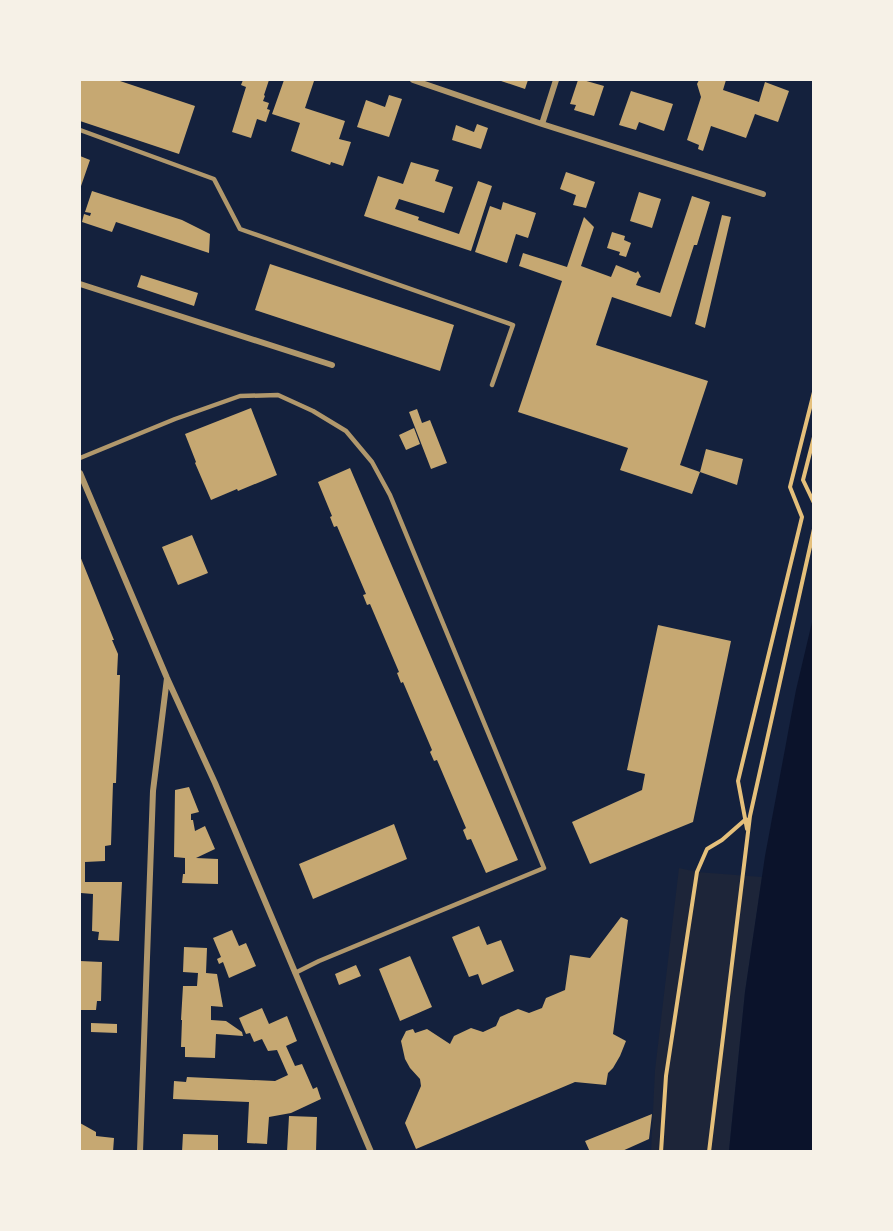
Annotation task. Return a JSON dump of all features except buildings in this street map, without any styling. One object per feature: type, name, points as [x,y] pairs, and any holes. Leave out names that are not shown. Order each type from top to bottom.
[{"type":"street","points":[[412,80],[763,194]]},
{"type":"street","points":[[542,124],[556,80]]},
{"type":"street","points":[[80,284],[332,365]]},
{"type":"street","points":[[80,473],[371,1152]]},
{"type":"street","points":[[140,1152],[153,791],[167,678]]},
{"type":"lane","points":[[80,130],[214,179],[240,229],[513,325],[492,385]]},
{"type":"lane","points":[[80,458],[175,419],[240,396],[278,395],[313,411],[345,431],[372,462],[390,495],[544,868],[295,973]]},
{"type":"path","points":[[747,830],[738,781],[802,516],[790,487],[813,392]]},
{"type":"path","points":[[813,437],[803,480],[813,503]]},
{"type":"path","points":[[709,1152],[750,816],[813,529]]},
{"type":"path","points":[[660,1152],[666,1076],[697,872],[707,849],[722,840],[750,816]]},
{"type":"shaded area","points":[[813,618],[813,1151],[729,1151],[745,992],[765,856],[796,690]]},
{"type":"shaded area","points":[[679,868],[697,872],[762,877],[745,992],[729,1151],[651,1152],[655,1070]]}]
